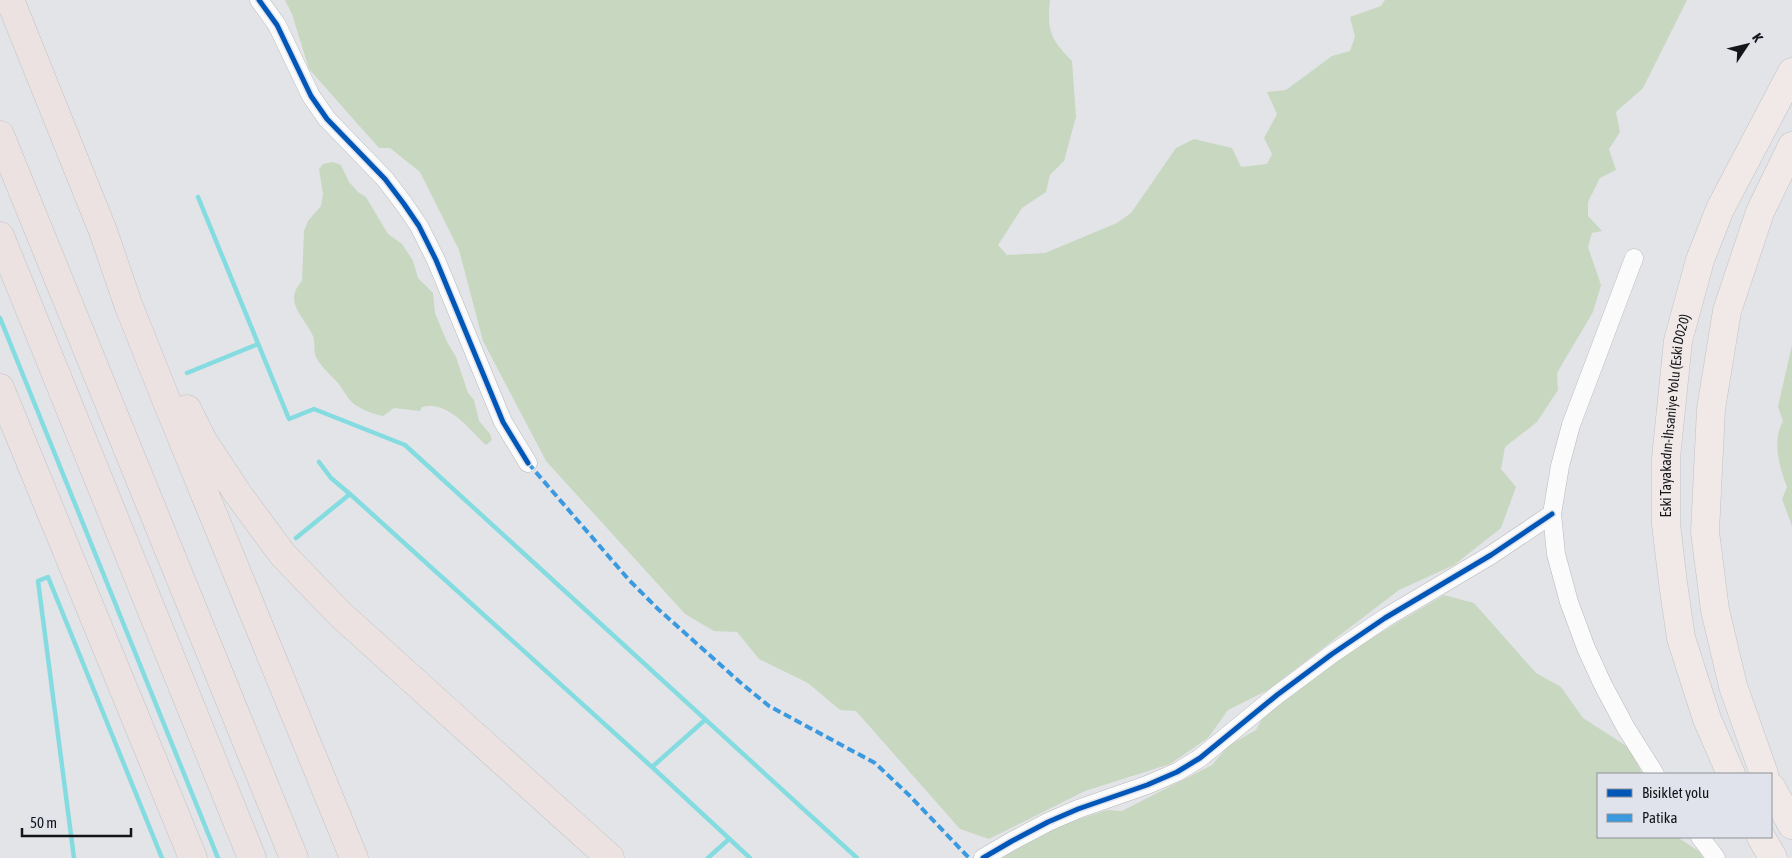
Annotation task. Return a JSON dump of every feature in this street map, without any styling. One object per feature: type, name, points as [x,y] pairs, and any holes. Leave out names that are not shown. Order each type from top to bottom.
[{"type":"highway","points":[[10,0],[103,231],[128,304],[164,397],[354,858]]},
{"type":"highway","points":[[0,135],[294,858]]},
{"type":"highway","points":[[103,231],[126,275],[180,396],[204,441],[238,494],[283,555],[341,615],[610,858]]},
{"type":"highway","points":[[0,236],[252,858]]},
{"type":"highway","points":[[0,388],[193,858]]},
{"type":"main road","name":"Eski Tayakadın-İhsaniye Yolu (Eski D020)","points":[[1731,773],[1707,719],[1681,638],[1672,583],[1666,524],[1666,458],[1678,341],[1700,260],[1720,209],[1792,72]]},
{"type":"main road","points":[[1764,773],[1733,686],[1715,610],[1705,532],[1711,409],[1727,311],[1760,212],[1792,146]]},
{"type":"main road","points":[[1772,789],[1792,825]]},
{"type":"main road","points":[[1762,838],[1773,858]]},
{"type":"street","points":[[259,0],[277,25],[311,96],[327,119],[385,180],[419,226],[436,260],[503,422],[528,463]]},
{"type":"street","points":[[1634,258],[1571,425],[1560,466],[1552,514],[1556,554],[1569,602],[1586,648],[1626,728],[1654,773]]},
{"type":"street","points":[[983,858],[1048,822],[1177,772],[1200,758],[1332,654],[1392,614],[1491,555],[1552,514]]},
{"type":"street","points":[[1701,838],[1716,858]]},
{"type":"green space","points":[[285,0],[1050,0],[1049,19],[1052,34],[1059,46],[1072,61],[1076,117],[1064,161],[1050,175],[1046,192],[1022,208],[998,245],[1007,255],[1045,253],[1117,223],[1131,213],[1176,148],[1194,139],[1232,148],[1241,167],[1267,164],[1272,154],[1264,138],[1277,114],[1267,92],[1286,90],[1332,56],[1350,51],[1355,37],[1350,17],[1381,6],[1385,0],[1687,0],[1643,88],[1616,112],[1620,132],[1609,149],[1616,170],[1600,178],[1588,202],[1588,216],[1602,231],[1592,233],[1588,247],[1601,285],[1593,312],[1557,373],[1558,390],[1537,422],[1505,447],[1501,469],[1516,487],[1501,528],[1454,565],[1399,590],[1268,690],[1228,710],[1208,738],[1170,764],[1085,791],[989,839],[960,829],[856,711],[840,710],[808,683],[759,659],[737,632],[714,631],[685,614],[546,461],[483,341],[459,250],[420,172],[390,148],[379,148],[309,69],[292,14]]},
{"type":"green space","points":[[333,162],[341,165],[349,182],[358,192],[366,197],[388,234],[402,244],[413,261],[418,278],[433,293],[435,313],[447,342],[456,357],[468,393],[474,400],[479,421],[490,434],[492,440],[486,445],[457,417],[441,408],[432,406],[422,407],[420,411],[394,408],[383,416],[360,408],[349,399],[316,357],[313,337],[296,308],[294,295],[302,281],[304,231],[308,221],[321,206],[323,194],[319,169],[323,164]]},
{"type":"green space","points":[[1792,345],[1792,526],[1782,499],[1787,487],[1779,463],[1777,445],[1783,421],[1778,407]]},
{"type":"green space","points":[[1444,595],[1474,603],[1536,673],[1561,687],[1583,718],[1631,749],[1642,773],[1597,773],[1597,838],[1679,838],[1700,852],[1703,858],[1001,858],[1061,825],[1107,810],[1122,811],[1212,765],[1228,746],[1256,730],[1264,715],[1343,655]]},
{"type":"waterway","points":[[198,197],[289,419],[314,409],[405,445],[857,858]]},
{"type":"waterway","points":[[0,318],[218,858]]},
{"type":"waterway","points":[[187,373],[258,344]]},
{"type":"waterway","points":[[296,538],[350,494],[331,478],[319,462]]},
{"type":"waterway","points":[[350,494],[750,858]]},
{"type":"waterway","points":[[74,858],[38,581],[48,577],[162,858]]},
{"type":"waterway","points":[[652,767],[705,720]]},
{"type":"waterway","points":[[708,858],[729,839]]},
{"type":"marked path","points":[[528,463],[629,580],[658,609],[769,706],[875,763],[910,796],[969,858]]},
{"type":"cycle path","points":[[259,0],[277,25],[311,96],[327,119],[385,179],[419,226],[436,260],[503,422],[528,463]]},
{"type":"cycle path","points":[[983,858],[1048,822],[1177,772],[1200,758],[1277,695],[1332,654],[1385,618],[1491,555],[1552,514]]}]
